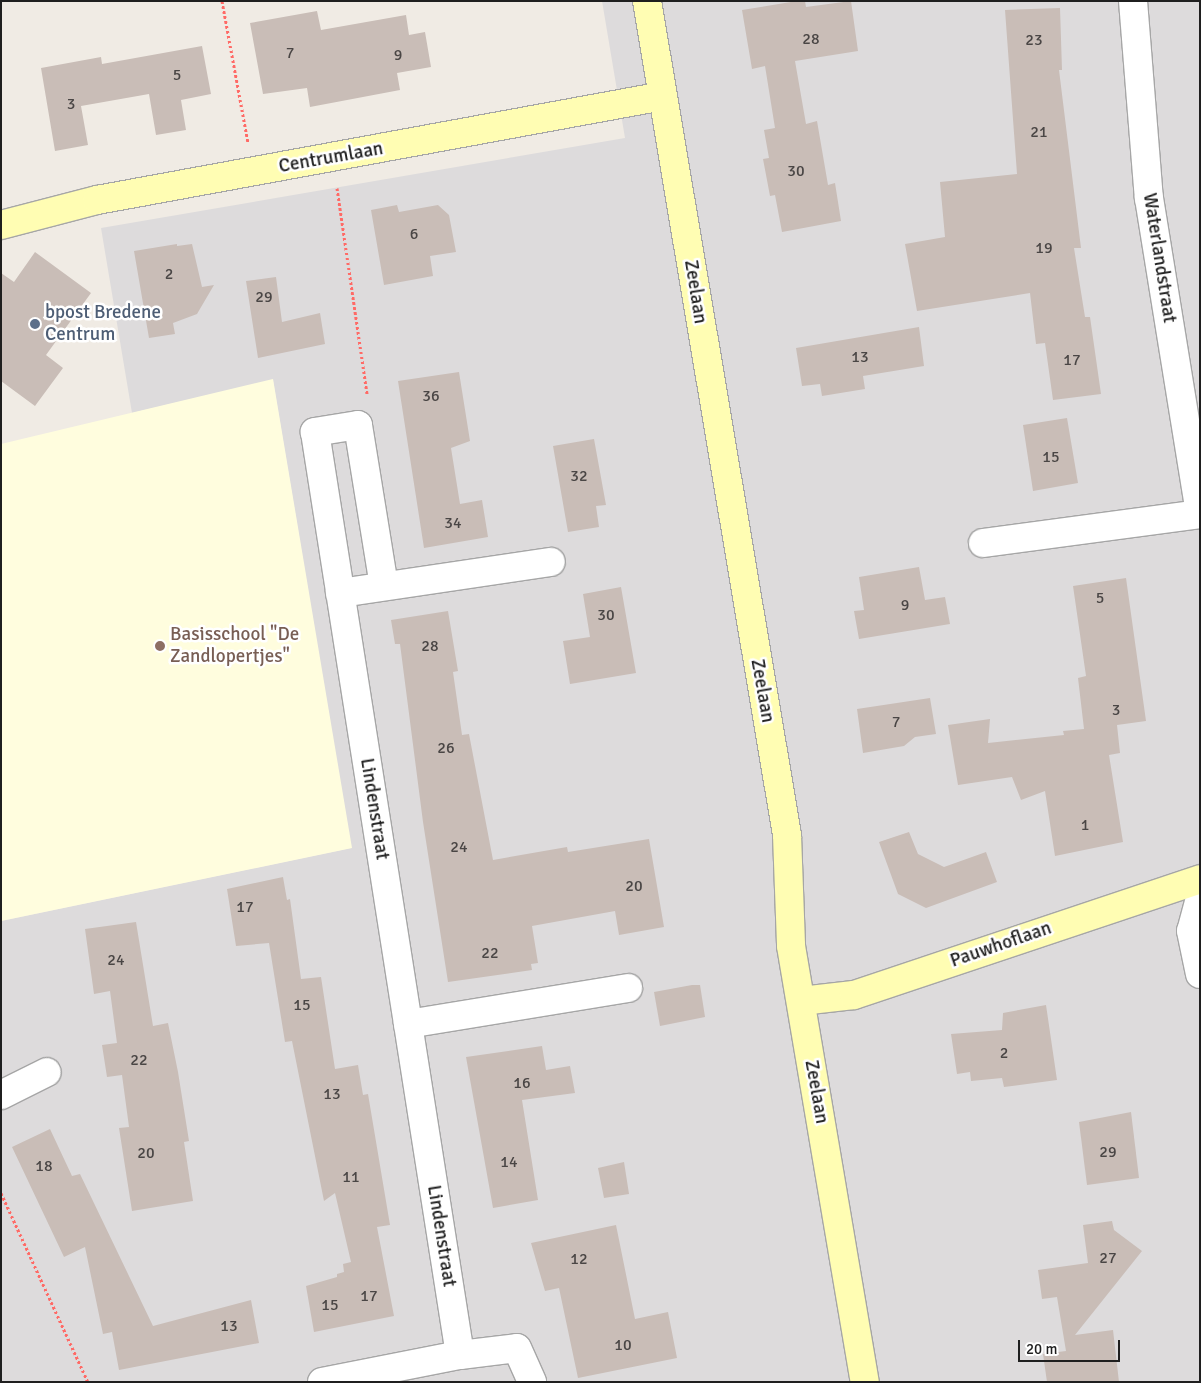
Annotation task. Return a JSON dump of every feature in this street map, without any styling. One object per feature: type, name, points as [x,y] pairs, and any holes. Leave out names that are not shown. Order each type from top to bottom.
[{"type":"street","name":"Zeelaan","points":[[648,1],[787,835],[791,946],[865,1382]]},
{"type":"street","name":"Waterlandstraat","points":[[983,543],[1200,514],[1149,198],[1133,1]]},
{"type":"street","name":"Centrumlaan","points":[[1,225],[74,205],[663,96]]},
{"type":"street","points":[[358,425],[384,586]]},
{"type":"street","name":"Lindenstraat","points":[[358,425],[314,432],[460,1355]]},
{"type":"street","points":[[340,593],[551,562]]},
{"type":"street","name":"Pauwhoflaan","points":[[801,1001],[854,996],[1200,879]]},
{"type":"street","points":[[1200,898],[1191,931],[1200,974]]},
{"type":"street","points":[[408,1024],[628,988]]},
{"type":"street","points":[[1,1095],[47,1072]]},
{"type":"street","points":[[322,1382],[460,1355],[517,1348],[532,1382]]},
{"type":"path","points":[[222,1],[253,172]]},
{"type":"path","points":[[333,157],[368,405],[358,425]]},
{"type":"path","points":[[1,1193],[88,1382]]},
{"type":"shaded area","points":[[602,1],[1200,1],[1200,1382],[1,1382],[1,921],[351,848],[273,380],[132,413],[101,228],[625,138]]},
{"type":"shaded area","name":"Basisschool \"De Zandlopertjes\"","points":[[273,379],[352,848],[1,921],[1,444]]},
{"type":"building","points":[[805,1],[806,7],[851,1],[858,51],[795,61],[806,124],[817,121],[828,185],[835,183],[841,221],[782,232],[775,195],[770,196],[763,159],[769,158],[764,130],[775,128],[765,66],[752,69],[742,10]]},
{"type":"building","points":[[1060,8],[1062,70],[1059,70],[1081,248],[1074,248],[1085,317],[1090,317],[1101,394],[1053,400],[1045,343],[1036,344],[1030,293],[917,311],[905,244],[945,237],[940,182],[1017,174],[1005,10]]},
{"type":"building","points":[[317,11],[321,30],[406,15],[409,35],[425,32],[431,67],[397,73],[400,90],[310,107],[307,88],[263,94],[250,23]]},
{"type":"building","points":[[202,46],[211,94],[181,100],[186,130],[156,135],[149,94],[81,106],[88,145],[55,151],[41,68],[101,57],[102,64]]},
{"type":"building","points":[[397,205],[399,212],[438,205],[449,215],[456,252],[430,256],[433,276],[384,285],[371,210]]},
{"type":"building","points":[[177,244],[177,246],[192,244],[202,287],[214,285],[197,314],[173,323],[175,334],[149,338],[134,251]]},
{"type":"building","name":"bpost Bredene Centrum","points":[[35,252],[91,293],[46,355],[63,368],[35,406],[1,381],[1,273],[14,282]]},
{"type":"building","points":[[276,277],[282,322],[320,313],[325,344],[258,358],[246,281]]},
{"type":"building","points":[[919,327],[924,366],[863,376],[865,389],[822,396],[820,384],[802,386],[796,348]]},
{"type":"building","points":[[459,372],[470,441],[451,448],[460,504],[482,500],[488,537],[424,548],[398,381]]},
{"type":"building","points":[[1067,418],[1078,483],[1033,491],[1023,425]]},
{"type":"building","points":[[594,439],[606,505],[596,506],[599,527],[568,532],[553,446]]},
{"type":"building","points":[[919,567],[925,600],[945,597],[950,624],[859,639],[854,611],[864,610],[859,577]]},
{"type":"building","points":[[1126,578],[1146,721],[1117,725],[1120,753],[1109,755],[1123,842],[1055,856],[1045,791],[1021,800],[1012,777],[958,785],[948,725],[990,719],[988,743],[1064,735],[1063,731],[1084,729],[1078,678],[1086,676],[1073,586]]},
{"type":"building","points":[[621,587],[636,673],[570,684],[563,641],[590,637],[583,594]]},
{"type":"building","points":[[448,611],[458,671],[453,672],[462,735],[469,734],[493,860],[567,847],[568,852],[649,839],[664,927],[619,935],[615,911],[532,926],[538,963],[531,964],[532,970],[448,982],[423,822],[400,644],[395,644],[391,620]]},
{"type":"building","points":[[930,698],[936,734],[915,737],[904,746],[863,753],[857,709]]},
{"type":"building","points":[[909,832],[918,854],[944,867],[986,852],[997,882],[926,908],[898,894],[879,842]]},
{"type":"building","points":[[283,877],[287,900],[290,899],[301,979],[321,977],[335,1069],[358,1065],[363,1095],[368,1094],[390,1225],[377,1227],[394,1316],[314,1332],[306,1286],[337,1277],[337,1274],[344,1272],[343,1264],[351,1262],[335,1193],[324,1201],[292,1041],[285,1042],[269,943],[236,946],[227,889]]},
{"type":"building","points":[[136,922],[153,1026],[168,1023],[189,1141],[184,1142],[193,1201],[132,1211],[119,1128],[129,1127],[122,1075],[107,1077],[102,1045],[117,1043],[110,991],[94,994],[85,929]]},
{"type":"building","points":[[700,985],[705,1017],[660,1026],[654,992]]},
{"type":"building","points":[[1046,1005],[1057,1080],[1004,1087],[1002,1078],[971,1081],[970,1072],[957,1074],[951,1034],[1002,1030],[1003,1013]]},
{"type":"building","points":[[542,1046],[546,1070],[570,1066],[575,1093],[522,1100],[538,1200],[493,1208],[466,1057]]},
{"type":"building","points":[[1131,1112],[1139,1178],[1087,1185],[1079,1122]]},
{"type":"building","points":[[50,1129],[72,1176],[80,1174],[153,1326],[251,1300],[259,1343],[119,1370],[112,1332],[103,1334],[85,1247],[64,1257],[12,1147]]},
{"type":"building","points":[[624,1162],[629,1194],[604,1198],[598,1168]]},
{"type":"building","points":[[1112,1221],[1114,1230],[1142,1251],[1075,1335],[1113,1330],[1119,1382],[1047,1382],[1043,1354],[1066,1351],[1057,1297],[1042,1299],[1038,1270],[1088,1263],[1083,1225]]},
{"type":"building","points":[[616,1225],[635,1319],[668,1312],[677,1358],[578,1378],[559,1288],[545,1291],[531,1243]]},
{"type":"place","name":"bpost Bredene Centrum","points":[[35,324]]},
{"type":"place","name":"Basisschool \"De Zandlopertjes\"","points":[[160,646]]}]
